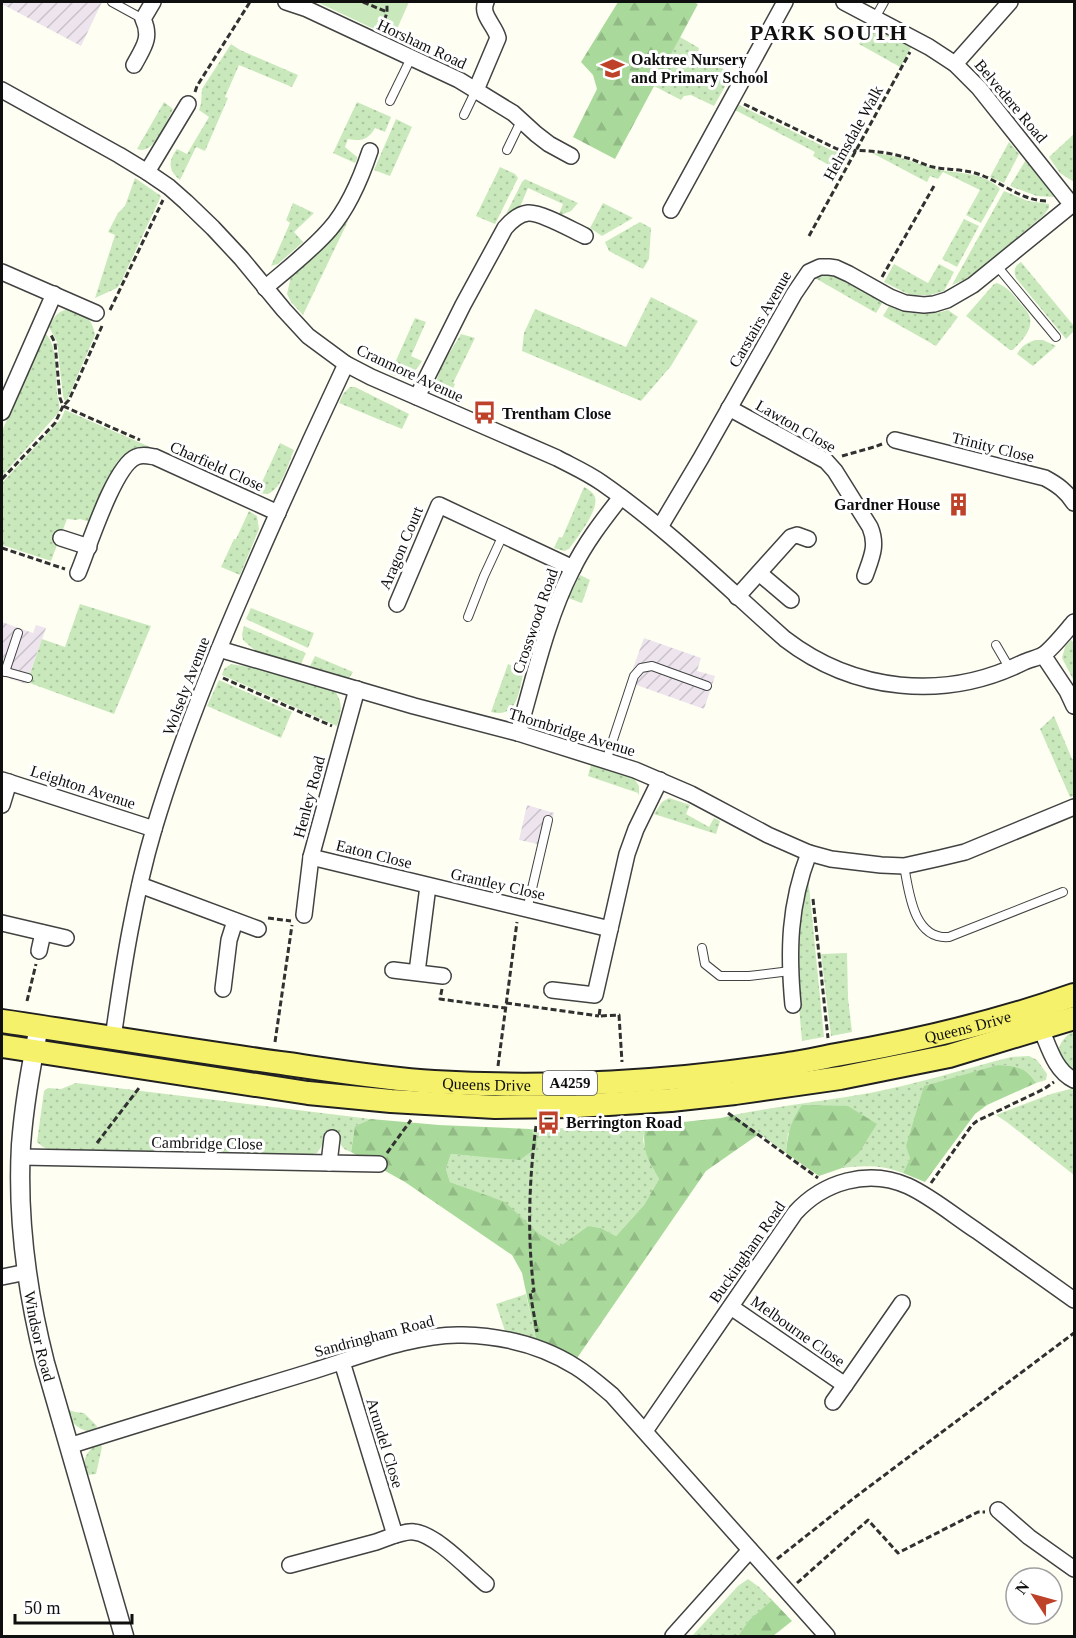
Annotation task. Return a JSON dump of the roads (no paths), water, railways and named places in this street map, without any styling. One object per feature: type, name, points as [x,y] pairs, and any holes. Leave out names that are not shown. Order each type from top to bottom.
[{"type":"main road","name":"Queens Drive","points":[[2,1021],[351,1073],[433,1082],[536,1084],[630,1080],[789,1064],[880,1048],[959,1029],[1074,995]]},
{"type":"main road","name":"Queens Drive","points":[[2,1046],[308,1093],[495,1107],[577,1106],[735,1093],[840,1077],[949,1056],[1074,1018]]},
{"type":"street","points":[[134,65],[148,36],[143,19],[153,2]]},
{"type":"street","name":"Horsham Road","points":[[286,2],[307,9],[459,80],[513,113],[549,144],[571,156]]},
{"type":"street","name":"Horsham Road","points":[[476,90],[498,38],[486,16],[484,7],[486,2]]},
{"type":"street","points":[[671,210],[785,2]]},
{"type":"street","name":"Belvedere Road","points":[[844,2],[917,40],[955,64],[987,97],[1070,201]]},
{"type":"street","points":[[955,64],[1010,2]]},
{"type":"street","name":"Cranmore Avenue","points":[[2,90],[147,172],[186,201],[241,258],[293,321],[308,336],[346,364],[587,473],[660,527],[797,648],[834,668],[870,680],[911,686],[949,686],[985,678],[1043,655],[1074,621]]},
{"type":"street","points":[[147,172],[188,104]]},
{"type":"street","points":[[265,288],[331,228],[355,189],[370,151]]},
{"type":"street","name":"Carstairs Avenue","points":[[660,527],[794,294],[809,272],[820,267],[836,268],[905,303],[934,304],[961,292],[997,266],[1070,201]]},
{"type":"street","points":[[417,397],[463,305],[505,228],[513,219],[528,213],[539,215],[585,236]]},
{"type":"street","points":[[2,272],[96,313]]},
{"type":"street","points":[[2,412],[54,294]]},
{"type":"street","name":"Wolsely Avenue","points":[[113,1038],[140,885],[154,829],[195,707],[278,513],[346,364]]},
{"type":"street","name":"Lawton Close","points":[[729,408],[826,461],[835,471],[874,536],[875,545],[864,576]]},
{"type":"street","name":"Trinity Close","points":[[895,440],[1045,478],[1065,490],[1074,503]]},
{"type":"street","name":"Charfield Close","points":[[78,573],[114,483],[124,466],[136,456],[155,457],[278,513]]},
{"type":"street","name":"Crosswood Road","points":[[518,733],[555,611],[573,568],[596,528],[621,497]]},
{"type":"street","name":"Aragon Court","points":[[397,604],[439,505],[573,568]]},
{"type":"street","points":[[737,597],[791,537],[797,535],[808,539]]},
{"type":"street","points":[[61,538],[89,547]]},
{"type":"street","points":[[759,573],[791,600]]},
{"type":"street","name":"Thornbridge Avenue","points":[[219,649],[518,733],[660,780],[768,835],[806,859],[904,866],[964,852],[1074,807]]},
{"type":"street","points":[[1043,655],[1074,706]]},
{"type":"street","name":"Henley Road","points":[[304,915],[311,857],[357,689]]},
{"type":"street","points":[[552,990],[595,995],[627,854],[636,829],[660,780]]},
{"type":"street","points":[[2,805],[5,781]]},
{"type":"street","name":"Leighton Avenue","points":[[5,781],[154,829]]},
{"type":"street","name":"Eaton Close","points":[[311,857],[428,886]]},
{"type":"street","points":[[793,1005],[790,935],[793,908],[806,859]]},
{"type":"street","points":[[140,885],[258,929]]},
{"type":"street","name":"Grantley Close","points":[[417,972],[428,886],[610,929]]},
{"type":"street","points":[[223,988],[229,940],[235,921]]},
{"type":"street","points":[[2,923],[66,938]]},
{"type":"street","points":[[39,951],[43,933]]},
{"type":"street","points":[[393,970],[443,976]]},
{"type":"street","name":"Windsor Road","points":[[39,1027],[23,1128],[21,1157],[22,1232],[27,1272],[39,1339],[124,1636]]},
{"type":"street","points":[[1041,1029],[1061,1070],[1074,1080]]},
{"type":"street","points":[[329,1163],[332,1138]]},
{"type":"street","name":"Cambridge Close","points":[[21,1157],[379,1164]]},
{"type":"street","name":"Buckingham Road","points":[[645,1431],[795,1213],[808,1200],[844,1181],[874,1178],[904,1184],[923,1194],[1074,1300]]},
{"type":"street","points":[[2,1277],[27,1272]]},
{"type":"street","name":"Melbourne Close","points":[[833,1402],[902,1303]]},
{"type":"street","name":"Melbourne Close","points":[[731,1307],[844,1385]]},
{"type":"street","name":"Sandringham Road","points":[[69,1446],[430,1337],[480,1336],[540,1348],[570,1363],[612,1395],[827,1636]]},
{"type":"street","name":"Arundel Close","points":[[342,1362],[395,1535]]},
{"type":"street","points":[[998,1510],[1037,1543],[1074,1569]]},
{"type":"street","points":[[290,1565],[395,1535],[414,1532],[436,1542],[486,1584]]},
{"type":"street","points":[[673,1636],[750,1550]]},
{"type":"lane","points":[[111,2],[143,19]]},
{"type":"lane","points":[[875,18],[884,2]]},
{"type":"lane","points":[[390,101],[411,58]]},
{"type":"lane","points":[[464,115],[476,90]]},
{"type":"lane","points":[[507,150],[521,121]]},
{"type":"lane","points":[[997,266],[1056,337]]},
{"type":"lane","points":[[468,617],[503,535]]},
{"type":"lane","points":[[18,633],[3,671],[28,678]]},
{"type":"lane","points":[[996,645],[1010,669]]},
{"type":"lane","points":[[606,761],[634,676],[641,668],[652,666],[707,686]]},
{"type":"lane","points":[[523,908],[548,820]]},
{"type":"lane","points":[[904,866],[911,899],[921,925],[939,937],[949,937],[1062,892]]},
{"type":"lane","points":[[702,948],[705,964],[720,976],[790,971]]},
{"type":"place","name":"Oaktree Nursery and Primary School","points":[[613,68]]},
{"type":"place","name":"Trentham Close","points":[[484,413]]},
{"type":"place","name":"Gardner House","points":[[958,504]]},
{"type":"place","name":"Berrington Road","points":[[548,1122]]},
{"type":"district","name":"PARK SOUTH","points":[[829,32]]}]
